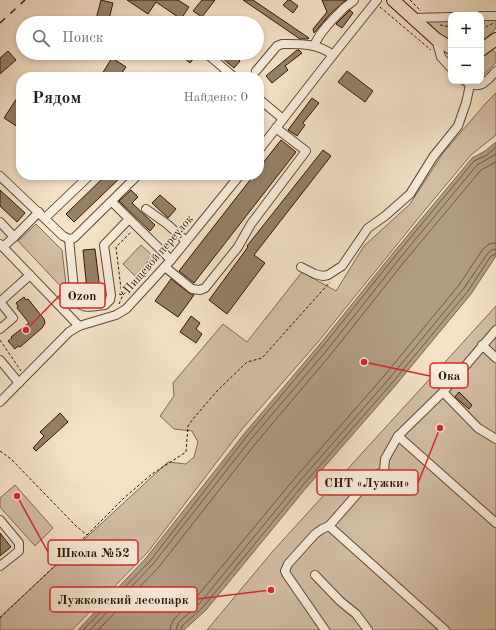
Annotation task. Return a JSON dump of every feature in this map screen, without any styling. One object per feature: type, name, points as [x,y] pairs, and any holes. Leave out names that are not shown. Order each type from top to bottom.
[{"type":"highway","points":[[393,0],[436,39],[448,46]]},
{"type":"highway","points":[[484,48],[496,38]]},
{"type":"street","points":[[314,46],[317,39],[335,17],[343,8],[354,0]]},
{"type":"street","points":[[264,144],[333,55],[378,4]]},
{"type":"street","points":[[484,16],[496,16]]},
{"type":"street","points":[[413,18],[448,17]]},
{"type":"street","points":[[436,39],[442,57],[448,64]]},
{"type":"street","points":[[256,71],[278,46],[282,44],[314,46],[326,50],[333,55]]},
{"type":"street","points":[[214,60],[228,72]]},
{"type":"street","points":[[471,84],[478,86],[484,84],[496,71]]},
{"type":"street","points":[[302,267],[315,274],[323,276],[328,275],[342,266],[368,228],[385,216],[410,194],[433,157],[458,126],[466,103],[468,84]]},
{"type":"street","points":[[264,103],[283,119]]},
{"type":"street","points":[[165,267],[192,289],[200,290],[205,288],[238,247],[251,224],[306,152],[276,128]]},
{"type":"street","points":[[0,176],[63,236],[69,239],[74,238],[133,180]]},
{"type":"street","points":[[45,218],[85,180]]},
{"type":"street","name":"Пищевой переулок","points":[[0,402],[69,332],[79,326],[122,312],[165,267],[236,180]]},
{"type":"street","points":[[112,202],[171,260]]},
{"type":"street","points":[[146,209],[167,224],[186,241]]},
{"type":"street","points":[[39,212],[14,237],[2,245],[79,326]]},
{"type":"street","points":[[69,239],[75,299],[78,304],[85,307],[105,305],[110,300],[111,295],[104,245],[129,219]]},
{"type":"street","points":[[0,222],[14,237]]},
{"type":"street","points":[[0,329],[13,318],[0,302],[30,275]]},
{"type":"street","points":[[325,630],[287,575],[285,571],[288,564],[315,534],[328,526],[372,478],[384,471],[385,459],[398,436],[443,392],[496,330]]},
{"type":"street","points":[[482,345],[496,358]]},
{"type":"street","points":[[0,360],[19,383]]},
{"type":"street","points":[[443,392],[478,428],[496,439]]},
{"type":"street","points":[[398,436],[496,523]]},
{"type":"street","points":[[0,520],[19,543],[20,547],[19,550],[0,566]]},
{"type":"street","points":[[328,526],[445,630]]},
{"type":"street","points":[[315,575],[340,601],[356,614],[368,630]]},
{"type":"path","points":[[378,4],[438,56],[442,57]]},
{"type":"path","points":[[484,28],[494,23],[496,19]]},
{"type":"path","points":[[123,295],[120,289],[116,247],[137,226]]},
{"type":"path","points":[[0,618],[88,535],[124,498],[146,479],[186,452],[188,426],[193,419],[217,391],[247,362],[262,358],[332,280]]},
{"type":"path","points":[[0,340],[21,372]]},
{"type":"path","points":[[0,451],[11,459],[76,526],[88,535]]},
{"type":"shaded area","points":[[484,19],[493,19],[496,21],[496,28],[484,41]]},
{"type":"shaded area","points":[[428,20],[448,20],[448,39],[427,27]]},
{"type":"shaded area","points":[[491,49],[496,53],[496,62],[484,75],[484,53]]},
{"type":"shaded area","points":[[496,93],[496,135],[471,155],[318,342],[242,429],[148,552],[72,630],[0,630],[0,617],[168,462],[186,464],[194,457],[198,442],[192,431],[174,429],[160,416],[174,396],[173,383],[223,324],[247,342],[302,272],[336,291],[364,246],[410,204],[443,153]]},
{"type":"shaded area","points":[[36,224],[62,250],[67,293],[18,241]]},
{"type":"shaded area","points":[[141,245],[153,256],[135,276],[123,264]]},
{"type":"shaded area","points":[[496,306],[496,630],[207,630],[273,551]]},
{"type":"shaded area","points":[[15,485],[53,528],[35,546],[0,507],[0,498]]},
{"type":"water","points":[[496,142],[496,256],[471,294],[395,386],[306,488],[206,610],[184,630],[78,630],[146,558],[244,434],[320,344],[472,158],[485,151]]},
{"type":"building","points":[[101,0],[113,3],[110,16],[97,16]]},
{"type":"building","points":[[127,0],[178,0],[189,7],[183,16],[177,16],[156,2],[148,14]]},
{"type":"building","points":[[202,0],[215,0],[203,16],[193,11]]},
{"type":"building","points":[[243,0],[253,0],[309,38],[300,39]]},
{"type":"building","points":[[288,0],[298,6],[293,13],[283,5]]},
{"type":"building","points":[[322,0],[346,0],[330,14],[314,33],[313,29],[327,12]]},
{"type":"building","points":[[350,10],[353,13],[342,28],[336,24]]},
{"type":"building","points":[[297,50],[302,53],[285,66],[288,70],[272,83],[266,76]]},
{"type":"building","points":[[8,51],[16,60],[0,74],[0,58]]},
{"type":"building","points":[[111,60],[115,60],[126,67],[122,72],[103,72]]},
{"type":"building","points":[[224,60],[239,60],[240,61],[234,68]]},
{"type":"building","points":[[347,71],[373,91],[365,102],[338,82]]},
{"type":"building","points":[[312,98],[319,103],[303,123],[305,125],[297,136],[288,130]]},
{"type":"building","points":[[16,100],[16,126],[4,118]]},
{"type":"building","points":[[281,140],[296,152],[194,283],[179,271],[250,180],[264,180],[264,162]]},
{"type":"building","points":[[323,150],[331,156],[254,255],[265,263],[227,314],[209,300],[248,247],[247,246]]},
{"type":"building","points":[[101,180],[118,180],[74,222],[66,214]]},
{"type":"building","points":[[0,190],[25,213],[17,222],[0,206]]},
{"type":"building","points":[[131,190],[138,197],[132,203],[155,225],[150,231],[119,201]]},
{"type":"building","points":[[160,195],[176,209],[168,218],[152,203]]},
{"type":"building","points":[[95,249],[101,298],[88,300],[83,250]]},
{"type":"building","points":[[171,279],[189,293],[194,295],[178,317],[155,301]]},
{"type":"building","points":[[24,297],[26,300],[28,299],[44,319],[45,323],[42,328],[20,347],[18,346],[15,349],[8,341],[29,323],[17,308],[18,306],[16,303]]},
{"type":"building","points":[[191,316],[200,323],[196,329],[202,334],[196,343],[180,332]]},
{"type":"building","points":[[459,392],[472,405],[469,409],[455,397]]},
{"type":"building","points":[[60,413],[68,422],[36,451],[33,448],[44,436],[40,432]]},
{"type":"building","points":[[0,533],[11,547],[0,556]]},
{"type":"railway","points":[[0,23],[25,0]]},
{"type":"place","name":"Ozon","points":[[26,330]]},
{"type":"place","name":"Ока","points":[[364,362]]},
{"type":"place","name":"СНТ «Лужки»","points":[[440,428]]},
{"type":"place","name":"Школа №52","points":[[17,496]]},
{"type":"place","name":"Лужковский лесопарк","points":[[271,590]]}]
